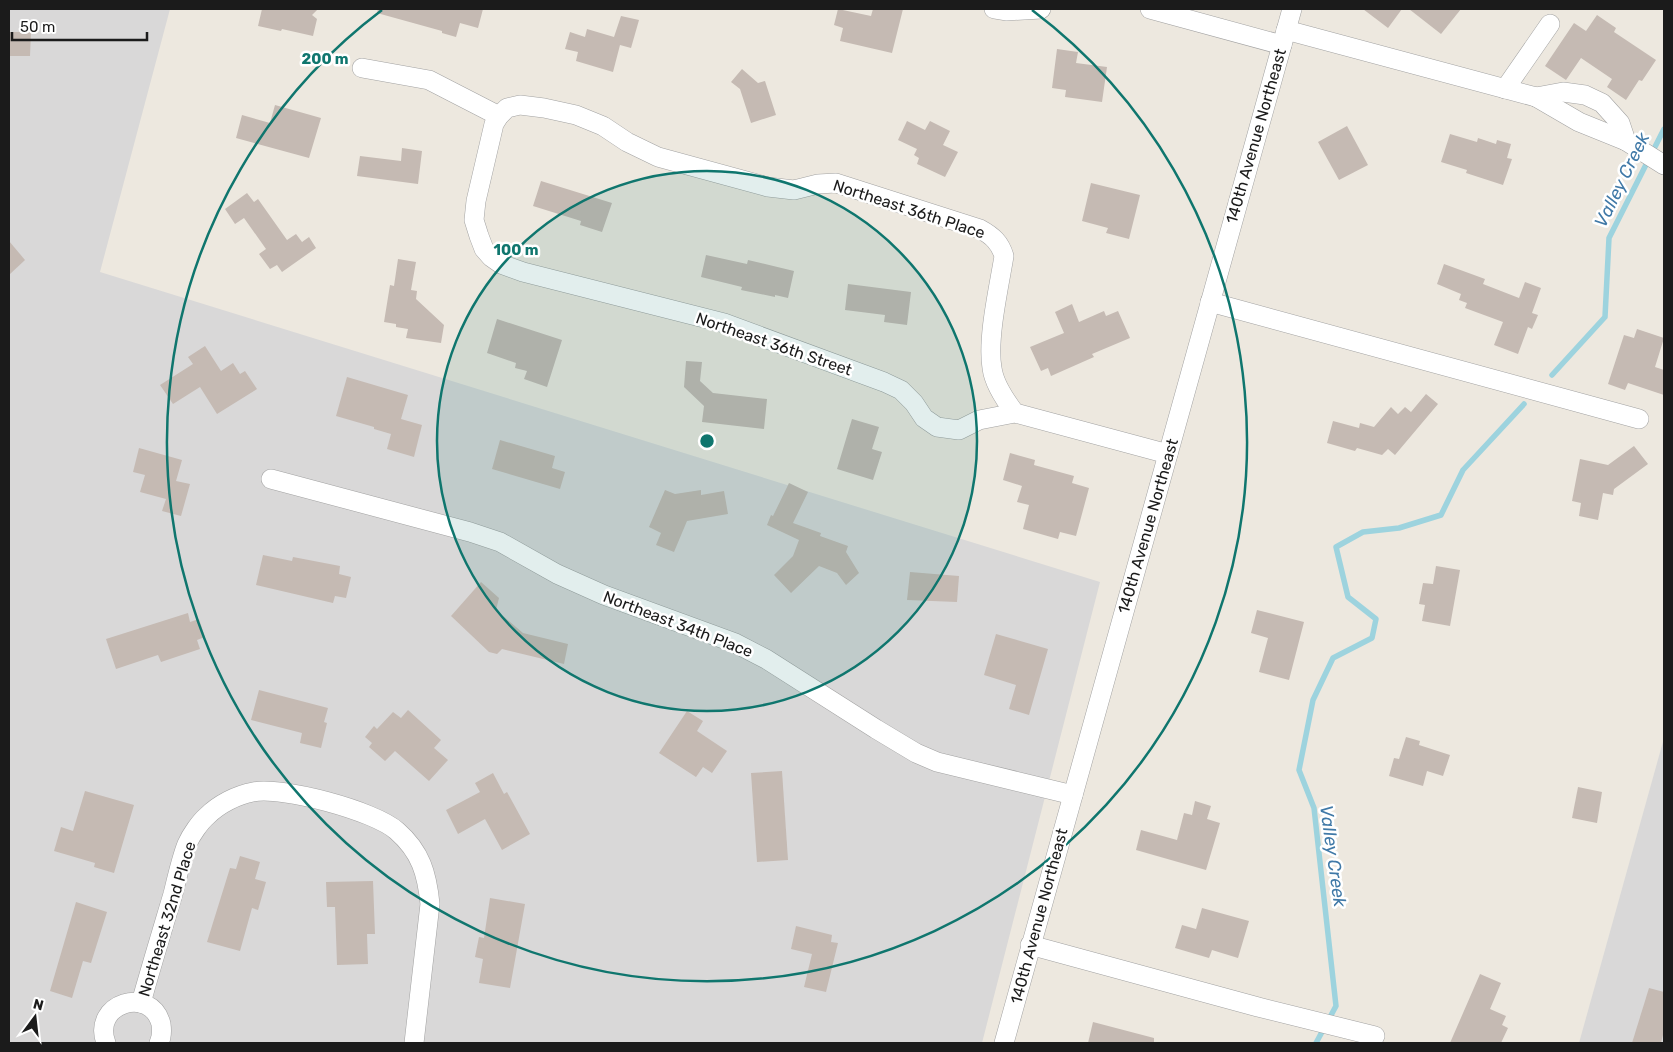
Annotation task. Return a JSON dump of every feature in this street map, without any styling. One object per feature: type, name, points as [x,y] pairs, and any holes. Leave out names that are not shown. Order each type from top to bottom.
[{"type":"street","points":[[994,9],[1006,11],[1041,9]]},
{"type":"street","points":[[1150,9],[1284,38],[1536,97],[1579,122],[1626,141],[1664,165]]},
{"type":"street","name":"140th Avenue Northeast","points":[[1004,1043],[1292,9]]},
{"type":"street","points":[[1505,89],[1550,24]]},
{"type":"street","name":"Northeast 36th Place","points":[[362,68],[429,80],[503,112],[520,106],[544,108],[576,115],[603,126],[627,142],[658,157],[768,188],[794,190],[818,184],[836,184],[990,234],[1001,248],[1004,256],[993,328],[992,369],[1005,399],[1015,413]]},
{"type":"street","points":[[1536,97],[1563,92],[1585,95],[1602,103],[1620,123],[1626,141]]},
{"type":"street","name":"Northeast 36th Street","points":[[503,112],[494,124],[478,191],[474,220],[484,249],[501,264],[523,272],[724,323],[884,382],[901,390],[914,403],[924,418],[937,427],[959,430],[979,420],[1015,413],[1168,454]]},
{"type":"street","points":[[1210,302],[1638,419]]},
{"type":"street","name":"Northeast 34th Place","points":[[271,479],[470,532],[500,542],[557,574],[604,595],[735,643],[766,659],[916,753],[938,762],[1072,795]]},
{"type":"street","name":"Northeast 32nd Place","points":[[141,1003],[188,843],[206,816],[222,804],[254,792],[282,792],[350,807],[376,818],[396,829],[410,844],[423,865],[428,883],[430,904],[414,1043]]},
{"type":"street","points":[[1030,945],[1258,1007],[1375,1036]]},
{"type":"street","name":"Northeast 32nd Place","points":[[106,1043],[103,1032],[104,1023],[108,1015],[114,1008],[132,1002],[141,1003],[156,1013],[162,1030],[159,1043]]},
{"type":"shaded area","points":[[9,9],[170,9],[100,272],[1100,582],[982,1043],[9,1043]]},
{"type":"shaded area","points":[[1664,738],[1664,1043],[1579,1043]]},
{"type":"building","points":[[262,9],[318,9],[312,15],[317,19],[313,36],[258,26]]},
{"type":"building","points":[[378,9],[483,9],[478,28],[460,23],[456,37],[442,33],[442,31],[377,13]]},
{"type":"building","points":[[838,9],[871,16],[873,9],[903,9],[892,53],[840,41],[843,28],[834,25]]},
{"type":"building","points":[[1363,9],[1402,9],[1388,28]]},
{"type":"building","points":[[1409,9],[1461,9],[1441,34]]},
{"type":"building","points":[[1597,15],[1616,28],[1614,32],[1656,60],[1642,81],[1639,80],[1626,100],[1607,87],[1612,79],[1581,58],[1566,80],[1545,66],[1574,23],[1586,31]]},
{"type":"building","points":[[621,16],[639,20],[631,48],[620,45],[613,72],[576,61],[578,52],[565,49],[570,32],[585,37],[587,29],[614,37]]},
{"type":"building","points":[[9,32],[31,32],[30,56],[9,56]]},
{"type":"building","points":[[1057,49],[1078,52],[1076,63],[1107,67],[1102,102],[1065,97],[1066,90],[1052,88]]},
{"type":"building","points":[[742,69],[758,83],[765,81],[776,115],[751,123],[740,89],[731,82]]},
{"type":"building","points":[[275,105],[321,118],[309,158],[236,138],[242,115],[270,123]]},
{"type":"building","points":[[907,121],[925,130],[930,121],[950,131],[943,145],[958,152],[945,177],[917,164],[919,158],[914,155],[917,149],[898,140]]},
{"type":"building","points":[[1347,126],[1368,165],[1339,180],[1318,142]]},
{"type":"building","points":[[1450,134],[1477,142],[1478,138],[1496,144],[1497,140],[1511,144],[1507,158],[1512,159],[1503,185],[1466,173],[1467,170],[1441,162]]},
{"type":"building","points":[[402,148],[422,151],[418,184],[357,176],[360,156],[401,161]]},
{"type":"building","points":[[541,181],[612,203],[602,232],[580,225],[581,221],[533,206]]},
{"type":"building","points":[[1091,183],[1140,195],[1129,239],[1106,233],[1108,228],[1082,221]]},
{"type":"building","points":[[247,193],[254,202],[258,199],[287,240],[296,234],[302,242],[309,237],[316,248],[282,272],[277,265],[270,269],[259,254],[266,249],[244,218],[235,224],[225,209]]},
{"type":"building","points":[[9,241],[25,260],[9,275]]},
{"type":"building","points":[[706,255],[747,264],[748,260],[794,271],[788,298],[741,290],[742,287],[701,277]]},
{"type":"building","points":[[398,259],[416,262],[411,290],[417,291],[416,299],[444,325],[441,343],[406,338],[408,329],[384,322],[390,285],[394,286]]},
{"type":"building","points":[[1444,264],[1485,279],[1483,284],[1519,298],[1525,282],[1541,288],[1532,313],[1538,315],[1532,329],[1528,327],[1518,354],[1494,345],[1503,322],[1465,308],[1467,303],[1459,300],[1461,294],[1437,284]]},
{"type":"building","points":[[848,284],[911,292],[907,325],[884,322],[885,315],[845,310]]},
{"type":"building","points":[[1072,304],[1079,322],[1104,311],[1106,316],[1118,311],[1130,338],[1092,354],[1094,357],[1051,376],[1048,368],[1041,371],[1030,347],[1064,333],[1055,312]]},
{"type":"building","points":[[497,319],[562,340],[547,387],[524,379],[527,371],[515,368],[516,363],[487,353]]},
{"type":"building","points":[[1637,329],[1664,338],[1655,367],[1664,370],[1664,395],[1628,383],[1625,390],[1608,384],[1624,335],[1634,338]]},
{"type":"building","points":[[205,346],[221,371],[233,363],[240,374],[245,371],[257,389],[217,414],[200,387],[173,404],[160,385],[193,364],[188,357]]},
{"type":"building","points":[[686,361],[702,362],[700,381],[713,393],[767,399],[764,429],[702,422],[704,406],[684,387]]},
{"type":"building","points":[[347,377],[408,395],[401,419],[422,425],[414,457],[387,449],[391,434],[336,416]]},
{"type":"building","points":[[1426,394],[1438,404],[1395,455],[1388,449],[1382,455],[1357,448],[1355,451],[1327,443],[1333,421],[1359,428],[1360,423],[1374,427],[1391,407],[1398,414],[1405,407],[1411,412]]},
{"type":"building","points":[[852,419],[879,427],[872,449],[882,452],[873,480],[837,469]]},
{"type":"building","points":[[500,440],[555,456],[552,468],[565,472],[560,489],[492,469]]},
{"type":"building","points":[[1634,446],[1648,464],[1614,489],[1613,495],[1603,493],[1598,520],[1579,516],[1581,503],[1572,501],[1580,459],[1608,465]]},
{"type":"building","points":[[139,448],[182,460],[176,481],[190,484],[181,516],[162,511],[166,499],[140,492],[145,475],[133,472]]},
{"type":"building","points":[[1010,453],[1035,460],[1034,465],[1074,476],[1072,483],[1089,488],[1076,536],[1060,532],[1058,539],[1023,529],[1029,505],[1017,502],[1022,486],[1003,480]]},
{"type":"building","points":[[789,483],[808,492],[793,523],[821,533],[820,536],[848,546],[846,552],[859,573],[846,585],[837,573],[819,566],[791,593],[774,575],[793,556],[799,540],[767,525]]},
{"type":"building","points":[[665,490],[675,494],[701,490],[701,495],[724,491],[728,514],[687,521],[674,552],[656,545],[661,533],[649,527]]},
{"type":"building","points":[[263,555],[292,561],[293,557],[340,566],[339,574],[351,577],[346,598],[335,596],[333,603],[256,585]]},
{"type":"building","points":[[1436,566],[1460,570],[1450,626],[1422,621],[1425,605],[1419,604],[1423,583],[1433,584]]},
{"type":"building","points":[[910,572],[959,576],[957,602],[907,600]]},
{"type":"building","points":[[481,582],[499,598],[496,610],[523,633],[568,644],[564,664],[502,649],[497,654],[489,652],[451,616]]},
{"type":"building","points":[[1257,610],[1304,622],[1289,680],[1259,672],[1268,638],[1251,633]]},
{"type":"building","points":[[188,613],[190,622],[199,619],[205,637],[197,640],[200,649],[161,662],[158,655],[116,669],[106,639]]},
{"type":"building","points":[[996,634],[1048,649],[1029,715],[1009,709],[1016,685],[984,675]]},
{"type":"building","points":[[259,690],[328,708],[324,722],[327,723],[321,748],[300,743],[302,733],[251,720]]},
{"type":"building","points":[[408,710],[441,740],[434,748],[448,760],[429,781],[395,751],[385,761],[369,747],[372,743],[365,737],[374,726],[377,729],[393,712],[401,718]]},
{"type":"building","points":[[687,711],[703,721],[697,731],[727,751],[712,773],[703,767],[696,777],[659,753]]},
{"type":"building","points":[[1406,737],[1420,741],[1419,745],[1450,755],[1443,776],[1427,771],[1423,786],[1389,776],[1394,758],[1399,759]]},
{"type":"building","points":[[782,771],[788,860],[757,862],[751,773]]},
{"type":"building","points":[[493,773],[504,794],[507,792],[530,834],[502,850],[485,819],[458,834],[446,810],[480,792],[475,783]]},
{"type":"building","points":[[1578,787],[1602,792],[1597,823],[1572,818]]},
{"type":"building","points":[[85,791],[134,805],[114,873],[94,867],[95,863],[54,851],[61,827],[73,831]]},
{"type":"building","points":[[1195,801],[1211,806],[1207,819],[1220,823],[1206,870],[1136,850],[1141,830],[1177,840],[1184,813],[1192,815]]},
{"type":"building","points":[[240,856],[260,862],[255,879],[266,882],[258,910],[252,908],[240,951],[207,942],[230,868],[236,869]]},
{"type":"building","points":[[373,881],[375,934],[367,934],[368,964],[337,965],[335,907],[327,907],[326,882]]},
{"type":"building","points":[[490,898],[525,904],[510,988],[479,983],[483,959],[475,957],[479,937],[484,938]]},
{"type":"building","points":[[76,902],[107,912],[91,963],[83,961],[72,998],[50,991]]},
{"type":"building","points":[[1202,908],[1249,921],[1238,958],[1212,950],[1209,958],[1175,948],[1182,925],[1196,929]]},
{"type":"building","points":[[796,926],[832,935],[831,942],[838,943],[826,992],[804,987],[812,954],[791,949]]},
{"type":"building","points":[[1480,974],[1501,983],[1490,1009],[1506,1016],[1502,1025],[1508,1028],[1501,1043],[1450,1043]]},
{"type":"building","points":[[1649,988],[1664,992],[1664,1031],[1661,1043],[1632,1043]]},
{"type":"building","points":[[1093,1022],[1154,1038],[1154,1043],[1088,1043]]},
{"type":"waterway","name":"Valley Creek","points":[[1552,375],[1605,317],[1609,238],[1664,129]]},
{"type":"waterway","name":"Valley Creek","points":[[1316,1043],[1336,1006],[1314,808],[1299,770],[1313,700],[1333,658],[1372,638],[1376,619],[1348,597],[1336,547],[1363,532],[1399,528],[1441,515],[1463,470],[1524,404]]}]
